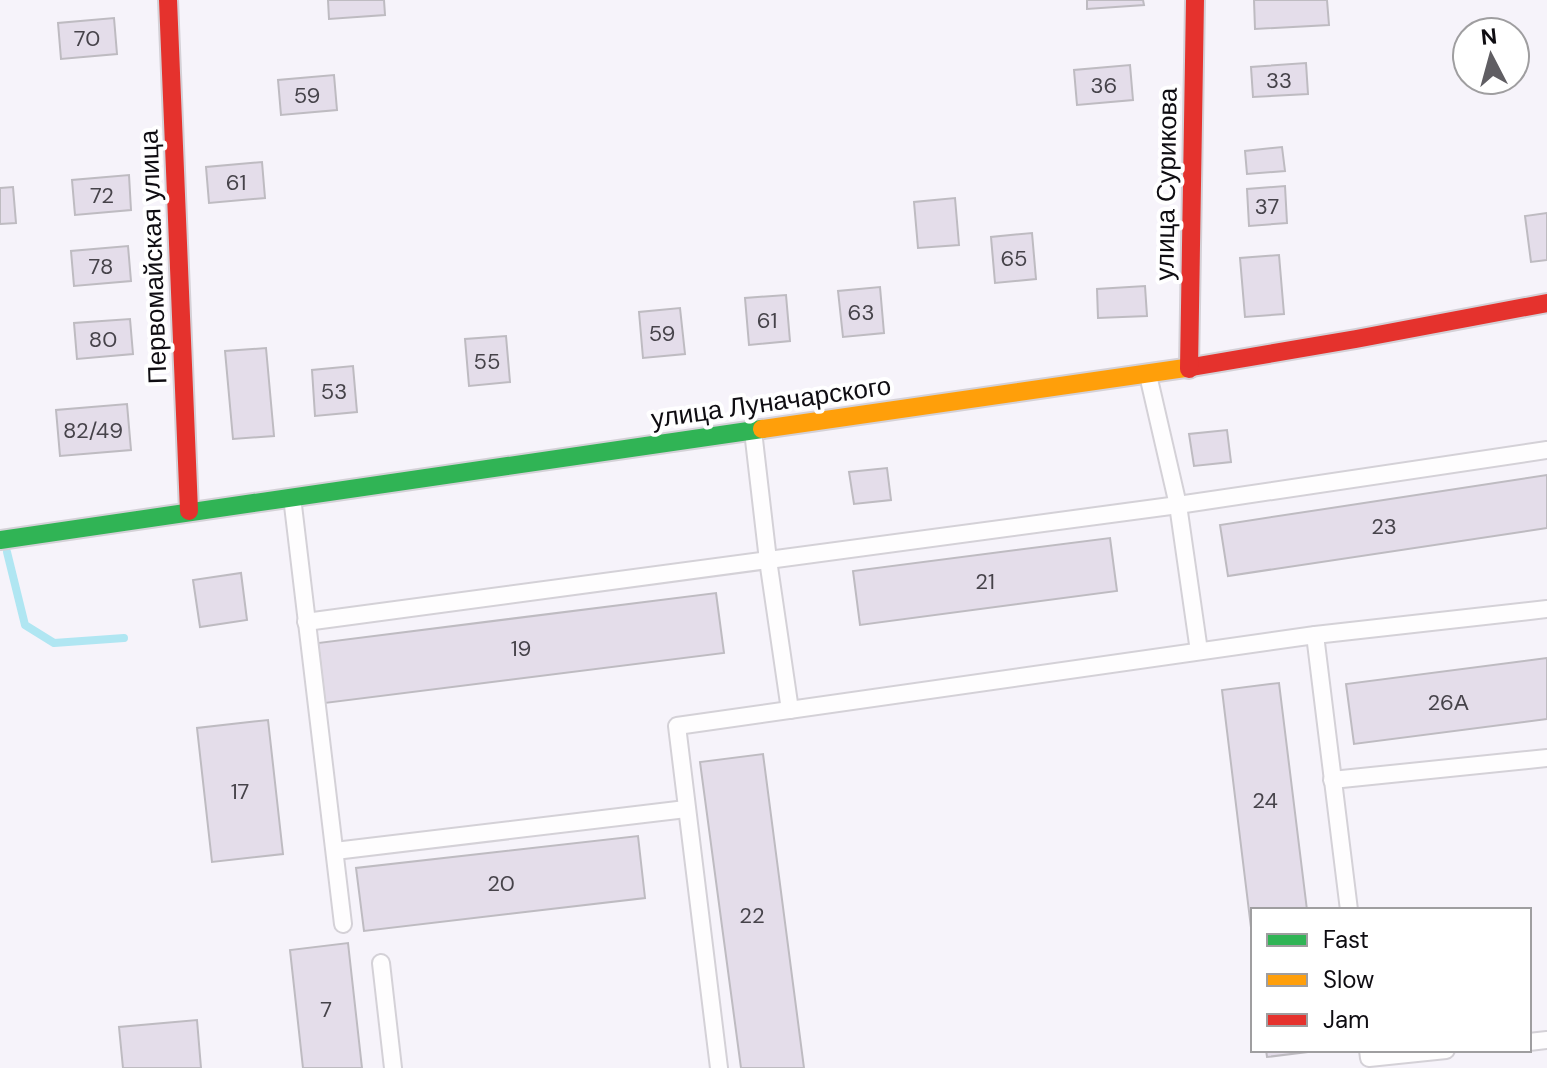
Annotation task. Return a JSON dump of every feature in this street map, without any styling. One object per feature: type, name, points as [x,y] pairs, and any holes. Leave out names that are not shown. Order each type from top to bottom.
[{"type":"street","name":"Первомайская улица","points":[[168,0],[189,511]]},
{"type":"street","name":"улица Сурикова","points":[[1189,369],[1195,0]]},
{"type":"street","name":"улица Луначарского","points":[[0,540],[1189,369],[1431,327],[1547,303]]},
{"type":"lane","points":[[1148,375],[1178,505],[1199,651]]},
{"type":"lane","points":[[753,431],[790,710]]},
{"type":"lane","points":[[306,622],[1178,505],[1547,450]]},
{"type":"lane","points":[[292,496],[343,924]]},
{"type":"lane","points":[[719,1068],[677,726],[1315,635],[1547,609]]},
{"type":"lane","points":[[1315,635],[1349,908]]},
{"type":"lane","points":[[1332,780],[1547,758]]},
{"type":"lane","points":[[335,851],[686,809]]},
{"type":"lane","points":[[381,963],[393,1068]]},
{"type":"lane","points":[[1368,1052],[1369,1058],[1427,1052]]},
{"type":"building","points":[[328,0],[384,0],[385,15],[329,19]]},
{"type":"building","points":[[1087,0],[1143,0],[1144,5],[1087,9]]},
{"type":"building","points":[[1254,0],[1327,0],[1329,25],[1255,29]]},
{"type":"building","points":[[114,18],[117,54],[61,59],[58,23]]},
{"type":"building","points":[[1306,63],[1308,94],[1253,97],[1251,67]]},
{"type":"building","points":[[1130,65],[1133,100],[1077,105],[1074,70]]},
{"type":"building","points":[[334,75],[337,110],[281,115],[278,80]]},
{"type":"building","points":[[1282,147],[1285,171],[1247,174],[1245,151]]},
{"type":"building","points":[[262,162],[265,198],[209,203],[206,167]]},
{"type":"building","points":[[129,175],[131,210],[75,215],[72,180]]},
{"type":"building","points":[[1285,186],[1287,223],[1249,226],[1247,189]]},
{"type":"building","points":[[13,187],[16,223],[0,224],[0,188]]},
{"type":"building","points":[[955,198],[959,245],[918,248],[914,202]]},
{"type":"building","points":[[1547,213],[1547,260],[1531,262],[1525,216]]},
{"type":"building","points":[[1032,233],[1036,279],[995,283],[991,237]]},
{"type":"building","points":[[128,246],[131,281],[74,286],[71,251]]},
{"type":"building","points":[[1279,255],[1284,314],[1245,317],[1240,258]]},
{"type":"building","points":[[1145,286],[1147,316],[1098,318],[1097,289]]},
{"type":"building","points":[[880,287],[884,333],[843,337],[838,291]]},
{"type":"building","points":[[786,295],[790,341],[749,345],[745,298]]},
{"type":"building","points":[[680,308],[685,354],[643,358],[639,312]]},
{"type":"building","points":[[130,319],[133,354],[77,359],[74,323]]},
{"type":"building","points":[[506,336],[510,382],[469,386],[465,339]]},
{"type":"building","points":[[266,348],[274,436],[233,439],[225,351]]},
{"type":"building","points":[[353,366],[357,412],[315,416],[312,370]]},
{"type":"building","points":[[127,404],[131,450],[60,456],[56,410]]},
{"type":"building","points":[[1227,430],[1231,462],[1194,466],[1189,434]]},
{"type":"building","points":[[887,468],[891,500],[854,504],[849,472]]},
{"type":"building","points":[[1547,475],[1547,528],[1228,576],[1220,525]]},
{"type":"building","points":[[1110,538],[1117,591],[860,625],[853,571]]},
{"type":"building","points":[[241,573],[247,620],[200,627],[193,580]]},
{"type":"building","points":[[716,593],[724,653],[325,703],[318,643]]},
{"type":"building","points":[[1547,658],[1547,719],[1354,744],[1346,684]]},
{"type":"building","points":[[1279,683],[1307,908],[1251,908],[1251,928],[1222,690]]},
{"type":"building","points":[[268,720],[283,854],[212,862],[197,728]]},
{"type":"building","points":[[763,754],[804,1068],[741,1068],[700,762]]},
{"type":"building","points":[[638,836],[645,898],[364,931],[356,868]]},
{"type":"building","points":[[348,943],[362,1068],[303,1068],[290,950]]},
{"type":"building","points":[[197,1020],[201,1068],[123,1068],[119,1027]]},
{"type":"building","points":[[1266,1052],[1308,1052],[1267,1057]]},
{"type":"waterway","points":[[7,552],[25,625],[54,643],[124,638]]},
{"type":"traffic: fast","points":[[0,540],[762,429]]},
{"type":"traffic: slow","points":[[762,429],[1192,367]]},
{"type":"traffic: jam","points":[[168,0],[189,511]]},
{"type":"traffic: jam","points":[[1189,369],[1195,0]]},
{"type":"traffic: jam","points":[[1192,367],[1547,303]]}]
